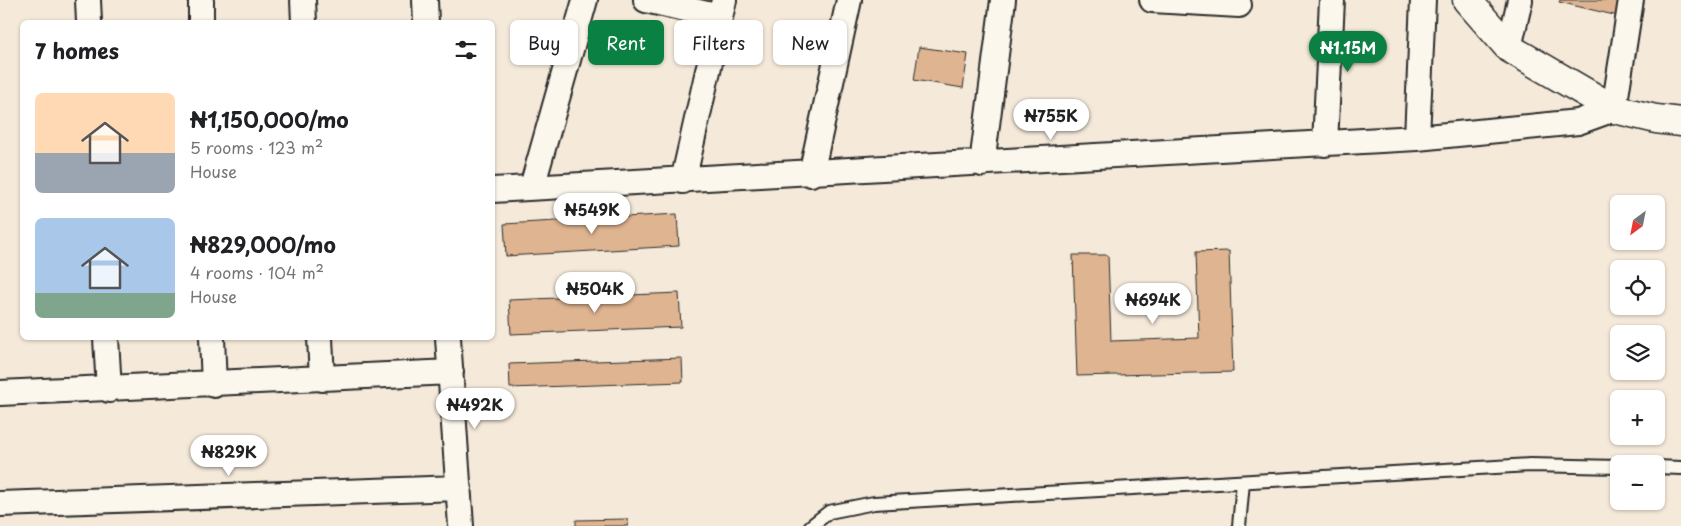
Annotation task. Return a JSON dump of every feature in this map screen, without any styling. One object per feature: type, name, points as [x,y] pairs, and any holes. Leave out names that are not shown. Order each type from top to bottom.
[{"type":"street","points":[[88,0],[89,20]]},
{"type":"street","points":[[200,0],[201,20]]},
{"type":"street","points":[[303,0],[304,20]]},
{"type":"street","points":[[425,0],[426,20]]},
{"type":"street","points":[[532,187],[585,0]]},
{"type":"street","points":[[646,0],[722,9],[683,181]]},
{"type":"street","points":[[811,174],[849,0]]},
{"type":"street","points":[[982,164],[1004,0]]},
{"type":"street","points":[[1152,0],[1238,5]]},
{"type":"street","points":[[1325,144],[1332,0]]},
{"type":"street","points":[[1417,138],[1423,0]]},
{"type":"street","points":[[1467,0],[1509,48],[1614,109],[1656,119],[1681,122]]},
{"type":"street","points":[[1509,48],[1520,0]]},
{"type":"street","points":[[1614,109],[1631,0]]},
{"type":"street","points":[[495,190],[811,174],[1417,138],[1578,122],[1614,109]]},
{"type":"street","points":[[106,340],[109,390]]},
{"type":"street","points":[[212,340],[214,385]]},
{"type":"street","points":[[320,340],[322,379]]},
{"type":"street","points":[[448,340],[452,372],[461,526]]},
{"type":"street","points":[[0,393],[109,390],[452,372]]},
{"type":"street","points":[[0,504],[459,488]]},
{"type":"lane","points":[[811,526],[829,512],[874,503],[1530,465],[1610,467]]},
{"type":"lane","points":[[1665,467],[1681,468]]},
{"type":"lane","points":[[1238,526],[1244,482]]},
{"type":"building","points":[[1560,0],[1621,0],[1618,16],[1559,2]]},
{"type":"building","points":[[919,47],[968,54],[963,88],[914,80]]},
{"type":"building","points":[[677,214],[679,246],[506,256],[504,224]]},
{"type":"building","points":[[1229,251],[1233,372],[1077,376],[1073,255],[1108,255],[1111,341],[1199,338],[1196,252]]},
{"type":"building","points":[[679,293],[681,327],[511,334],[509,300]]},
{"type":"building","points":[[682,358],[683,382],[510,388],[509,364]]},
{"type":"building","points":[[627,519],[628,526],[576,526],[576,520]]}]
